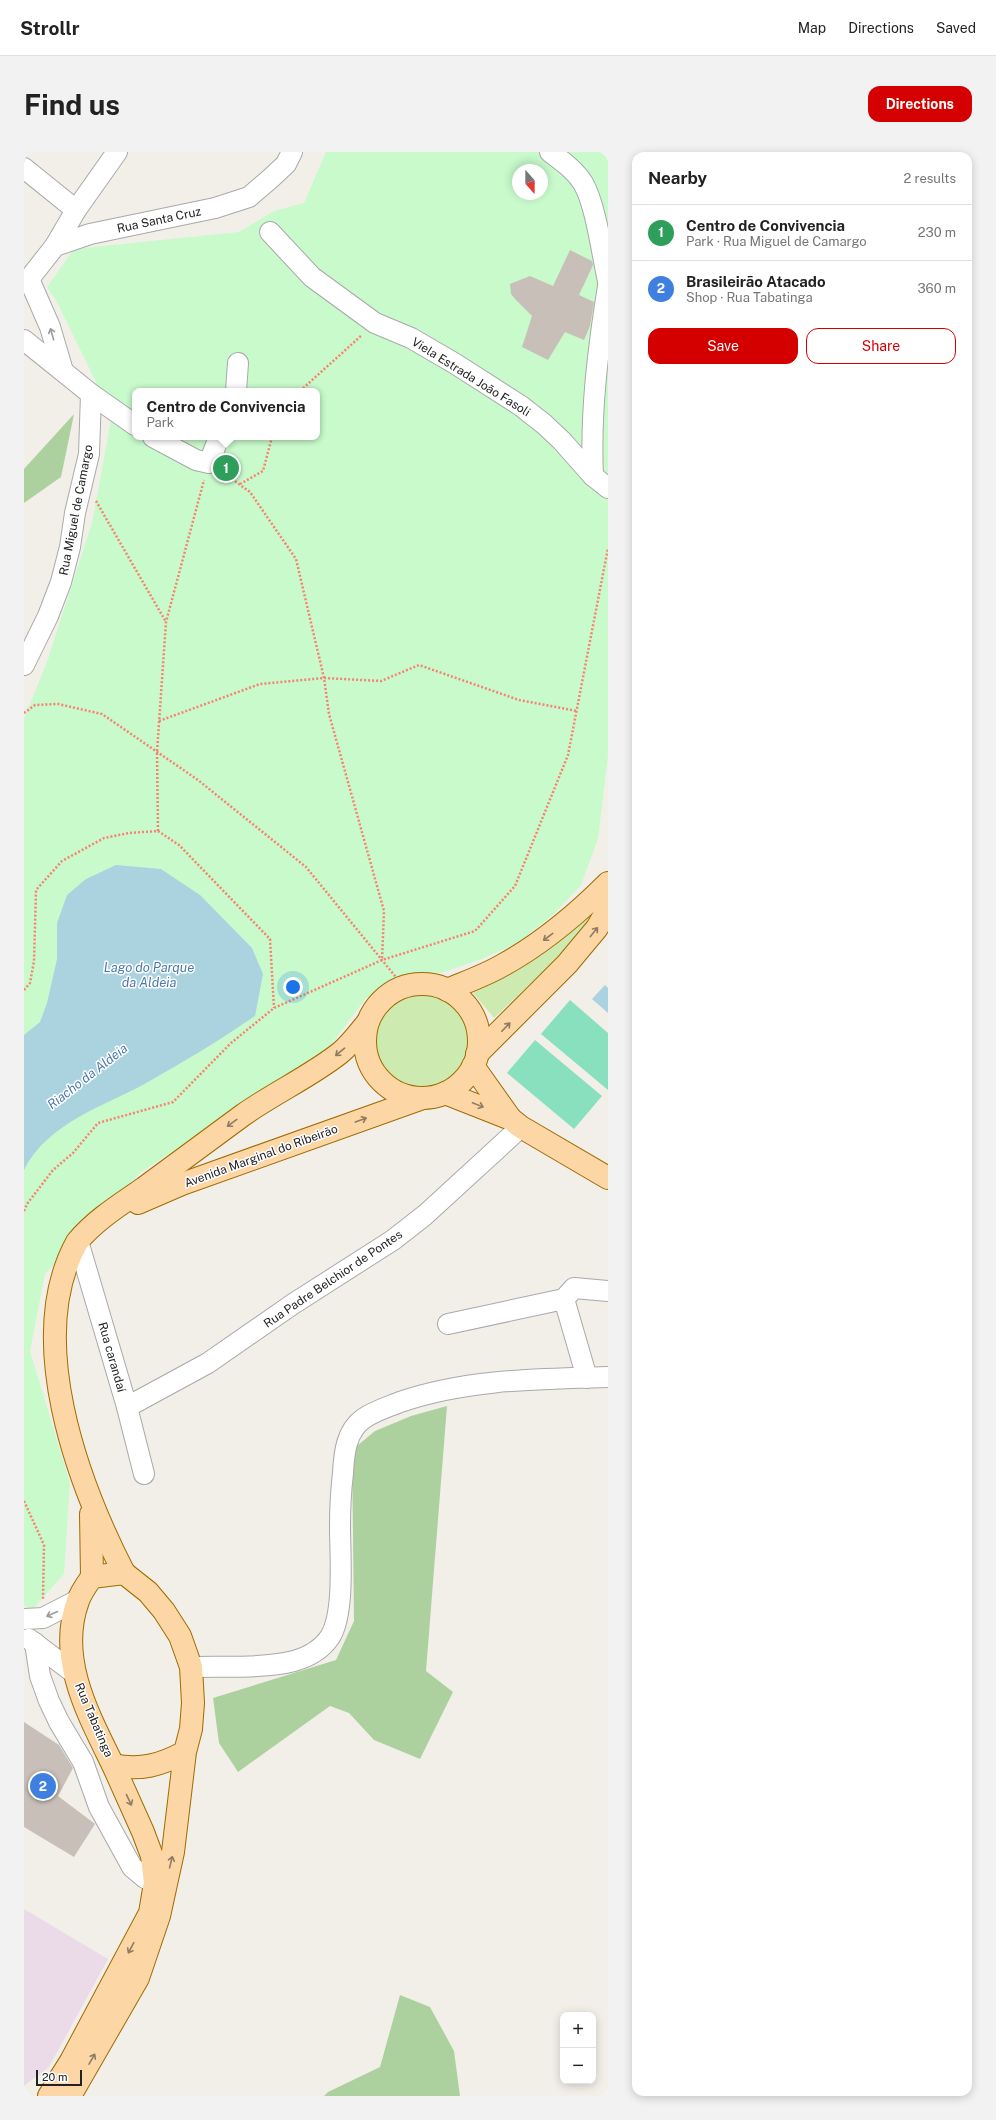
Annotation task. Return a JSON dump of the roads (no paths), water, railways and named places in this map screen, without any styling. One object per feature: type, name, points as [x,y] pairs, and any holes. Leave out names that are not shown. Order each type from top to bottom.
[{"type":"main road","points":[[447,990],[502,966],[546,939],[580,912],[608,883]]},
{"type":"main road","name":"Avenida Marginal do Ribeirão","points":[[102,1219],[182,1184],[422,1098],[445,1093],[462,1082],[475,1060],[567,964],[597,928],[608,909]]},
{"type":"main road","name":"Avenida Marginal do Ribeirão","points":[[124,1573],[91,1509],[53,1403],[46,1377],[43,1347],[46,1317],[54,1282],[63,1262],[78,1242],[102,1219],[244,1114],[341,1052],[367,1023],[376,1008],[388,995],[404,987],[419,984],[433,985],[447,990],[465,1004],[476,1024],[479,1039],[475,1060]]},
{"type":"main road","name":"Avenida Marginal do Ribeirão","points":[[367,1023],[364,1041],[367,1059],[376,1075],[394,1090],[405,1096],[422,1098]]},
{"type":"main road","points":[[475,1060],[516,1123]]},
{"type":"main road","points":[[445,1093],[516,1123],[608,1178]]},
{"type":"main road","name":"Avenida Marginal do Ribeirão","points":[[91,1509],[92,1577]]},
{"type":"main road","points":[[70,2096],[138,1978],[158,1916],[173,1852],[185,1752],[190,1729],[193,1703],[191,1667],[180,1636],[164,1611],[148,1592],[124,1573],[92,1577]]},
{"type":"main road","name":"Rua Tabatinga","points":[[92,1577],[78,1600],[71,1632],[71,1653],[74,1673],[90,1718],[112,1765],[125,1768],[148,1767],[172,1759],[185,1752]]},
{"type":"main road","points":[[49,2096],[71,2061],[150,1914],[155,1883],[152,1856],[143,1832],[112,1765]]},
{"type":"street","points":[[63,371],[50,327],[26,280],[55,246],[76,210],[117,152]]},
{"type":"street","name":"Rua Santa Cruz","points":[[55,246],[90,234],[215,208],[249,196],[286,164],[292,152]]},
{"type":"street","points":[[550,152],[566,164],[583,183],[591,204],[608,281]]},
{"type":"street","points":[[24,168],[76,210]]},
{"type":"street","name":"Viela Estrada João Fasoli","points":[[270,232],[312,277],[375,323],[410,338],[454,363],[521,406],[562,441],[600,482]]},
{"type":"street","points":[[600,482],[592,444],[601,331],[608,286]]},
{"type":"street","points":[[24,340],[91,394],[132,423]]},
{"type":"street","points":[[236,388],[238,363]]},
{"type":"street","name":"Rua Miguel de Camargo","points":[[24,665],[48,616],[61,582],[70,547],[75,513],[89,454],[91,394]]},
{"type":"street","points":[[159,440],[196,460],[209,463],[219,440]]},
{"type":"street","name":"Rua Padre Belchior de Pontes","points":[[127,1407],[208,1363],[293,1304],[393,1240],[425,1215],[516,1123]]},
{"type":"street","name":"Rua carandaí","points":[[78,1242],[127,1407],[144,1474]]},
{"type":"street","points":[[448,1324],[564,1299],[574,1288],[608,1291]]},
{"type":"street","points":[[564,1299],[587,1378]]},
{"type":"street","points":[[191,1667],[270,1665],[295,1661],[318,1651],[330,1637],[338,1613],[341,1493],[344,1452],[352,1432],[362,1419],[387,1407],[417,1396],[456,1387],[493,1382],[608,1377]]},
{"type":"street","points":[[34,1619],[78,1600]]},
{"type":"street","points":[[29,1639],[74,1673]]},
{"type":"street","points":[[29,1639],[49,1701],[59,1722],[83,1762],[99,1808],[132,1867],[145,1878],[155,1883]]},
{"type":"water","name":"Lago do Parque da Aldeia","points":[[116,865],[161,869],[200,895],[252,948],[263,974],[255,1016],[216,1042],[162,1074],[62,1127],[47,1139],[34,1153],[24,1170],[24,1035],[40,1022],[47,1003],[57,959],[57,923],[67,895],[86,879]]},
{"type":"water","points":[[605,985],[608,988],[608,1013],[592,999]]},
{"type":"place","name":"Centro de Convivencia","points":[[226,468]]},
{"type":"place","name":"Brasileirão Atacado","points":[[43,1786]]},
{"type":"water label","name":"Riacho da Aldeia","points":[[87,1076]]}]
